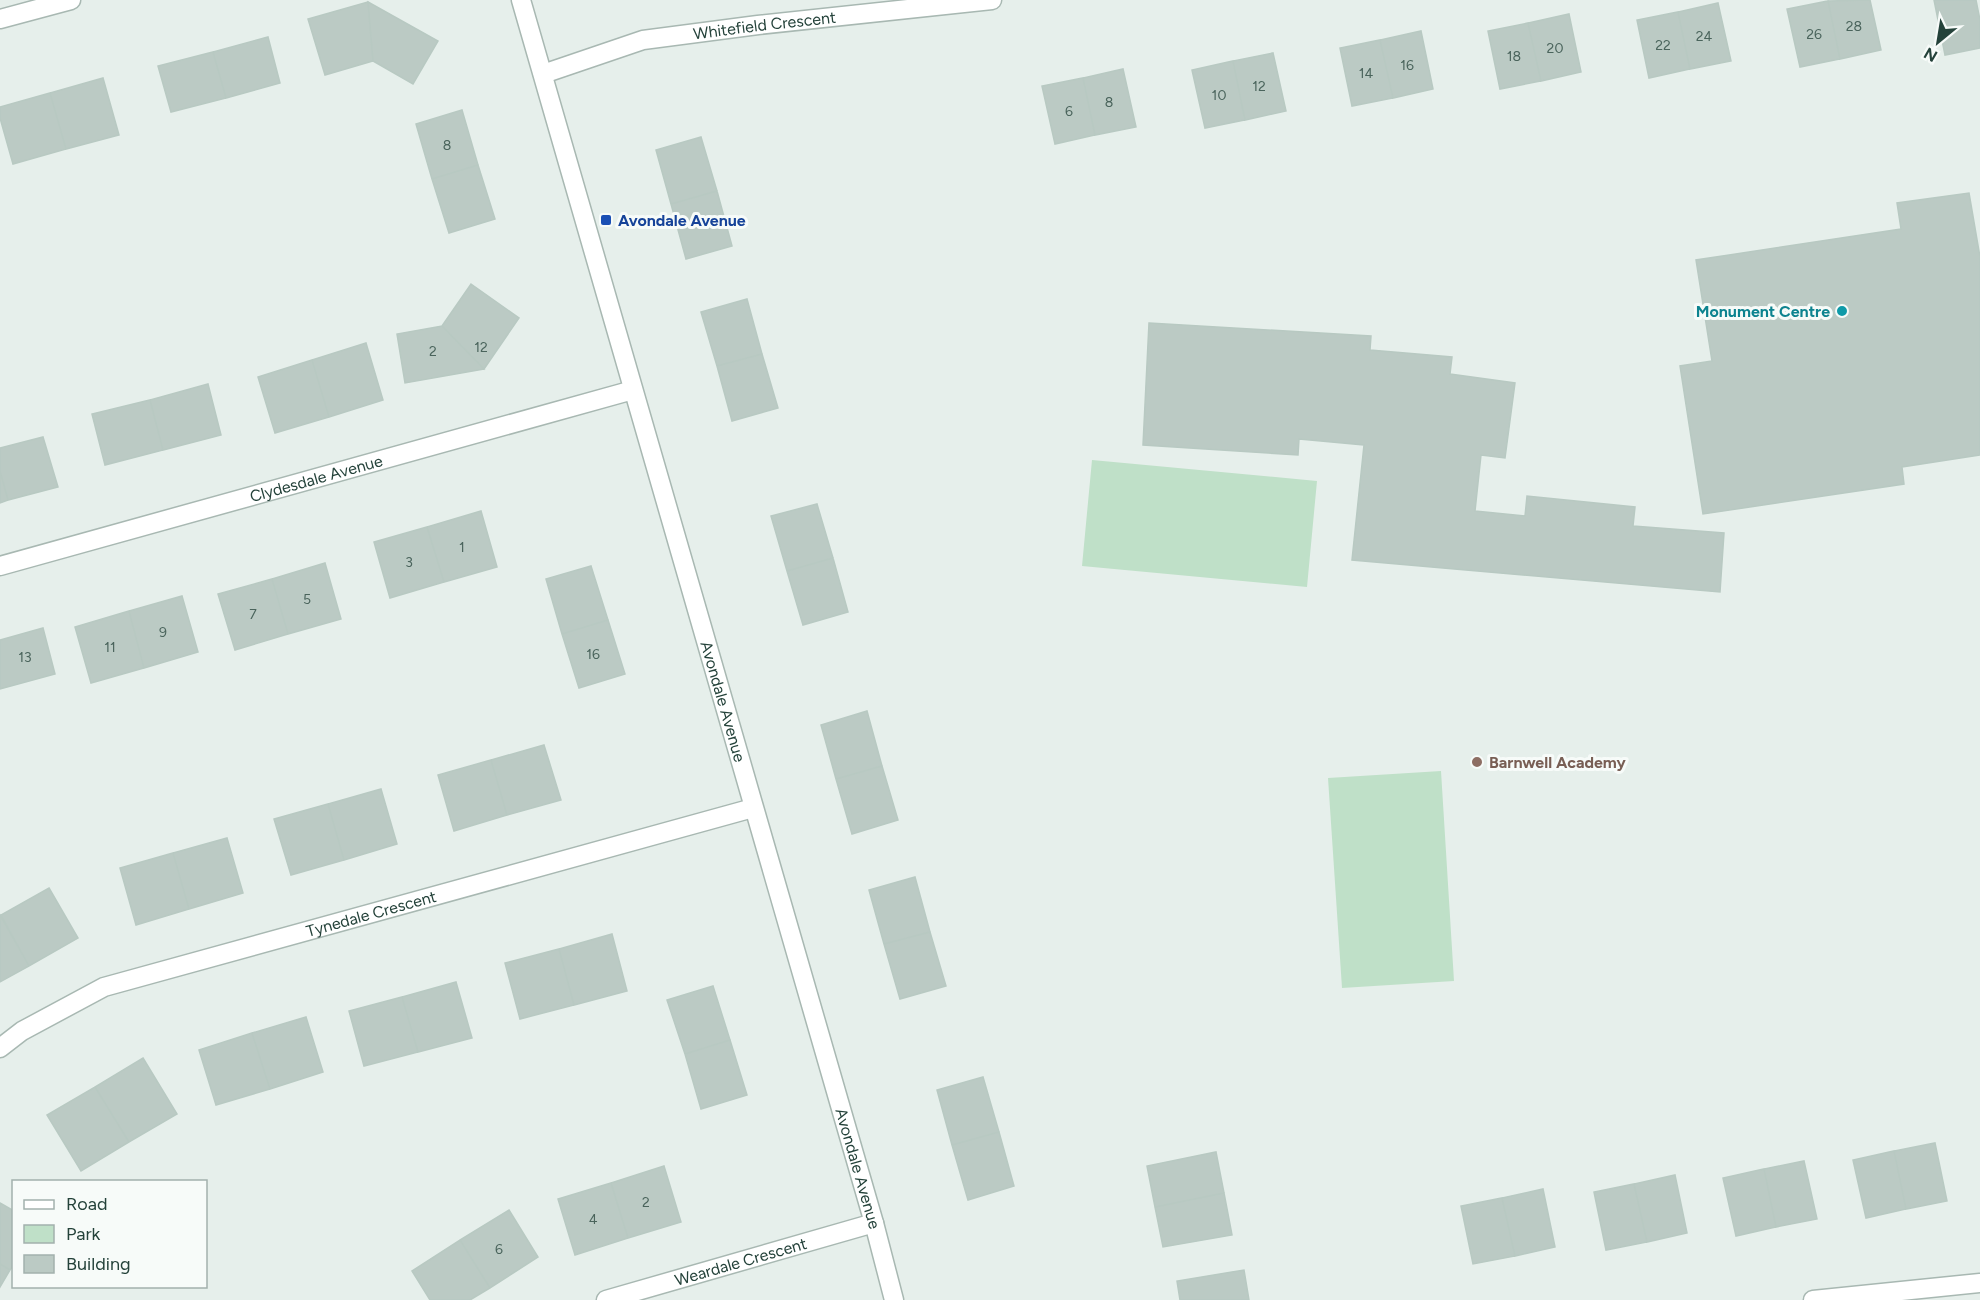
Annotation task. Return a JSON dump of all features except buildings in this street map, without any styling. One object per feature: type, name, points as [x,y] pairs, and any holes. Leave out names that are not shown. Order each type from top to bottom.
[{"type":"street","points":[[0,19],[71,0]]},
{"type":"street","name":"Avondale Avenue","points":[[521,0],[874,1223],[894,1300]]},
{"type":"street","name":"Whitefield Crescent","points":[[543,74],[643,40],[758,25],[992,0]]},
{"type":"street","name":"Clydesdale Avenue","points":[[0,566],[633,390]]},
{"type":"street","name":"Tynedale Crescent","points":[[0,1048],[22,1031],[104,987],[753,808]]},
{"type":"street","name":"Weardale Crescent","points":[[606,1300],[874,1223]]},
{"type":"street","points":[[1813,1300],[1980,1283]]},
{"type":"green space","points":[[1092,460],[1317,481],[1307,587],[1082,566]]},
{"type":"green space","points":[[1441,771],[1454,981],[1342,988],[1328,778]]},
{"type":"place","name":"Avondale Avenue","points":[[606,220]]},
{"type":"place","name":"Monument Centre","points":[[1842,311]]},
{"type":"place","name":"Barnwell Academy","points":[[1477,762]]}]
